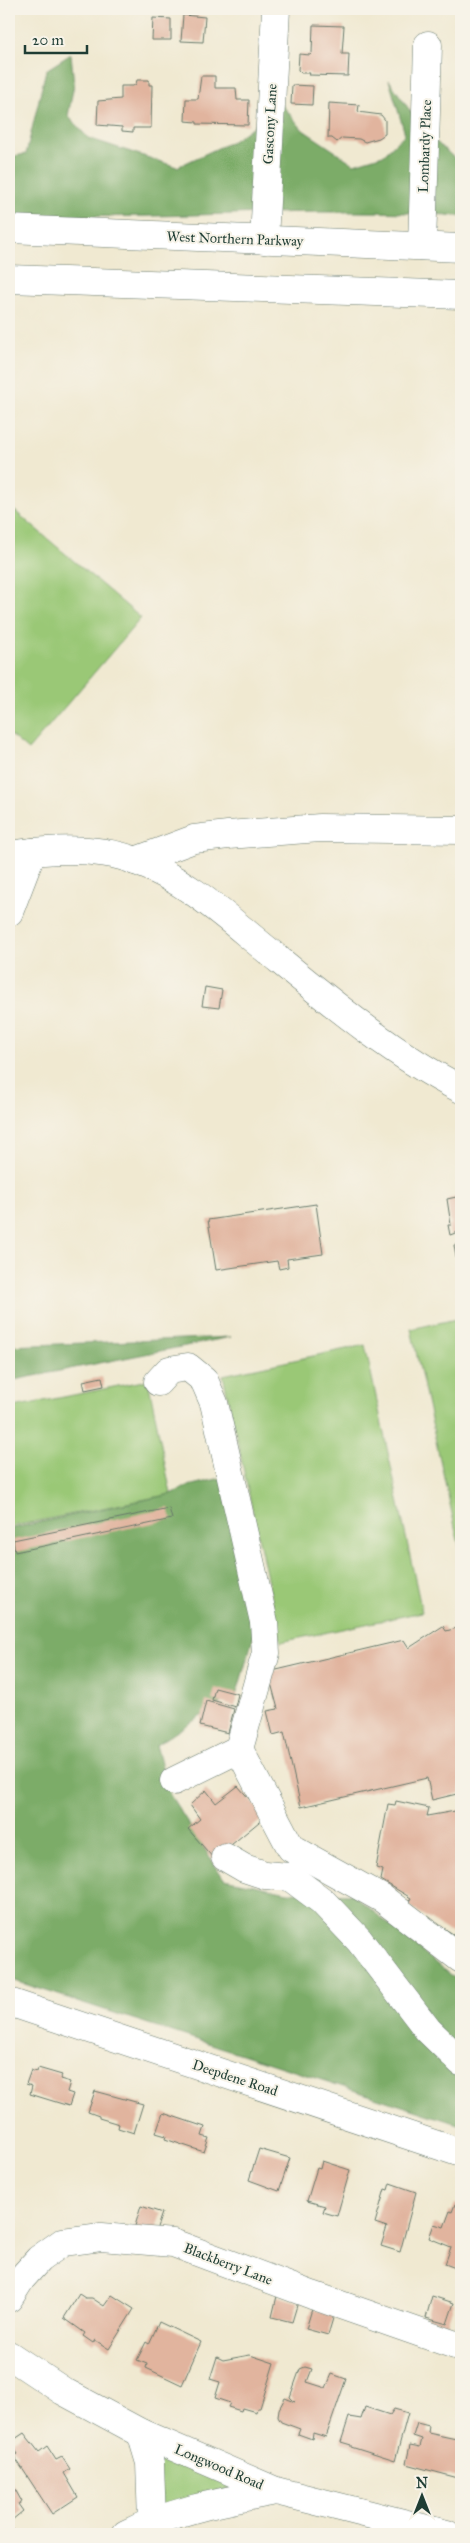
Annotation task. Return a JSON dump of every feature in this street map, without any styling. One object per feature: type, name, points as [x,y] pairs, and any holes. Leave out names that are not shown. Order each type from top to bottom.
[{"type":"street","name":"Gascony Lane","points":[[264,240],[276,9]]},
{"type":"street","name":"Lombardy Place","points":[[422,246],[428,45]]},
{"type":"street","name":"West Northern Parkway","points":[[9,229],[461,248]]},
{"type":"street","points":[[9,279],[461,295]]},
{"type":"street","points":[[136,861],[194,839],[228,835],[320,828],[461,830]]},
{"type":"street","points":[[9,912],[20,853],[73,850],[116,855],[136,861],[186,885],[214,905],[319,993],[413,1060],[461,1089]]},
{"type":"street","points":[[158,1382],[169,1370],[188,1367],[204,1380],[214,1404],[264,1622],[266,1653],[239,1749],[291,1848],[383,1899],[461,1959]]},
{"type":"street","points":[[174,1781],[239,1749]]},
{"type":"street","points":[[290,1877],[300,1852]]},
{"type":"street","points":[[225,1857],[244,1868],[265,1874],[290,1877],[322,1902],[353,1934],[428,2030],[461,2062]]},
{"type":"street","name":"Deepdene Road","points":[[9,2002],[461,2153]]},
{"type":"street","name":"Blackberry Lane","points":[[9,2298],[39,2260],[63,2242],[101,2237],[173,2243],[312,2295],[461,2347]]},
{"type":"street","name":"Longwood Road","points":[[9,2355],[63,2391],[141,2433],[276,2491],[447,2534]]},
{"type":"street","points":[[141,2433],[150,2463],[152,2522]]},
{"type":"street","points":[[126,2534],[152,2522],[213,2503],[276,2491]]},
{"type":"green space","points":[[71,54],[74,84],[68,116],[88,138],[177,167],[233,141],[282,105],[303,130],[354,164],[383,155],[405,134],[389,80],[424,131],[461,164],[461,216],[348,212],[122,216],[9,214],[9,157],[26,154],[46,70]]},
{"type":"green space","points":[[9,506],[141,618],[28,750],[9,734]]},
{"type":"green space","points":[[461,1318],[461,1554],[411,1329]]},
{"type":"green space","points":[[231,1337],[9,1381],[9,1346]]},
{"type":"green space","points":[[365,1345],[422,1612],[281,1642],[223,1375]]},
{"type":"green space","points":[[148,1380],[171,1494],[9,1527],[9,1408]]},
{"type":"green space","points":[[221,1478],[256,1628],[237,1693],[156,1745],[170,1795],[224,1879],[288,1892],[352,1894],[461,1983],[461,2125],[9,1979],[9,1529],[171,1494],[188,1486]]},
{"type":"green space","points":[[159,2455],[233,2487],[157,2508]]},
{"type":"building","points":[[183,15],[205,17],[203,42],[181,41]]},
{"type":"building","points":[[153,18],[171,19],[171,40],[152,40]]},
{"type":"building","points":[[313,25],[344,26],[342,54],[349,54],[348,76],[309,75],[310,73],[301,73],[298,70],[299,54],[310,55],[312,53]]},
{"type":"building","points":[[201,76],[215,76],[215,88],[236,88],[237,100],[249,100],[248,125],[197,124],[197,122],[185,121],[186,99],[198,99]]},
{"type":"building","points":[[137,80],[149,80],[149,85],[152,85],[151,128],[133,128],[133,132],[122,131],[122,127],[97,125],[98,101],[121,99],[121,86],[133,86]]},
{"type":"building","points":[[292,85],[313,86],[312,105],[291,104]]},
{"type":"building","points":[[329,103],[359,105],[358,112],[381,115],[385,120],[385,134],[365,142],[359,139],[342,138],[337,142],[332,138],[328,138]]},
{"type":"building","points":[[459,122],[461,122],[461,138],[458,138]]},
{"type":"building","points":[[205,987],[222,990],[219,1008],[202,1006]]},
{"type":"building","points":[[461,1196],[461,1231],[450,1235],[448,1225],[451,1225],[447,1199]]},
{"type":"building","points":[[316,1204],[323,1254],[287,1259],[288,1267],[279,1269],[277,1261],[216,1270],[208,1220]]},
{"type":"building","points":[[461,1244],[461,1281],[460,1281],[454,1245]]},
{"type":"building","points":[[102,1377],[104,1386],[85,1390],[83,1381]]},
{"type":"building","points":[[169,1508],[172,1519],[15,1552],[13,1540]]},
{"type":"building","points":[[443,1626],[446,1631],[461,1627],[461,1793],[432,1800],[427,1778],[301,1807],[284,1732],[273,1735],[267,1711],[278,1709],[268,1672],[404,1640],[409,1648]]},
{"type":"building","points":[[215,1688],[238,1694],[235,1707],[212,1700]]},
{"type":"building","points":[[206,1701],[234,1709],[228,1733],[200,1726]]},
{"type":"building","points":[[238,1786],[265,1817],[214,1859],[188,1829],[200,1819],[190,1805],[206,1790],[216,1803]]},
{"type":"building","points":[[396,1801],[429,1808],[427,1816],[461,1810],[461,1939],[407,1905],[411,1898],[381,1880],[383,1870],[376,1868],[388,1804],[395,1805]]},
{"type":"building","points":[[38,2068],[62,2075],[60,2079],[70,2082],[67,2092],[73,2094],[69,2106],[30,2094],[32,2086],[26,2084],[31,2070],[37,2072]]},
{"type":"building","points":[[95,2091],[143,2104],[134,2133],[118,2128],[119,2124],[99,2118],[99,2116],[88,2112]]},
{"type":"building","points":[[163,2113],[205,2127],[202,2136],[209,2138],[204,2152],[165,2139],[166,2136],[156,2133]]},
{"type":"building","points":[[259,2149],[290,2158],[279,2191],[249,2180]]},
{"type":"building","points":[[322,2161],[350,2170],[337,2216],[323,2212],[325,2206],[307,2201],[317,2168],[320,2169]]},
{"type":"building","points":[[390,2183],[416,2192],[400,2252],[381,2246],[387,2227],[375,2223],[385,2189],[388,2190]]},
{"type":"building","points":[[455,2204],[461,2206],[461,2270],[445,2264],[451,2247],[429,2238],[434,2224],[444,2227]]},
{"type":"building","points":[[141,2206],[162,2213],[155,2233],[135,2226]]},
{"type":"building","points":[[79,2294],[85,2298],[92,2298],[104,2306],[112,2295],[134,2309],[109,2349],[95,2340],[93,2343],[83,2336],[85,2333],[64,2318]]},
{"type":"building","points":[[277,2296],[298,2302],[292,2322],[272,2317]]},
{"type":"building","points":[[432,2296],[454,2303],[447,2324],[426,2318]]},
{"type":"building","points":[[312,2309],[334,2315],[328,2335],[306,2329]]},
{"type":"building","points":[[159,2322],[201,2342],[182,2385],[146,2368],[147,2364],[137,2360],[146,2342],[149,2344]]},
{"type":"building","points":[[250,2355],[274,2363],[260,2408],[257,2408],[256,2412],[242,2408],[241,2411],[228,2407],[230,2403],[215,2398],[220,2382],[210,2379],[217,2357],[223,2360]]},
{"type":"building","points":[[305,2367],[312,2369],[307,2382],[326,2388],[332,2374],[346,2379],[326,2437],[313,2433],[312,2439],[298,2434],[300,2429],[281,2422],[278,2417],[279,2409],[285,2398],[295,2402],[290,2397],[300,2369]]},
{"type":"building","points":[[365,2407],[390,2415],[394,2409],[408,2413],[395,2461],[341,2442],[349,2417],[361,2419]]},
{"type":"building","points":[[417,2423],[429,2426],[428,2433],[461,2440],[461,2466],[458,2478],[406,2464],[410,2445],[420,2447],[422,2439],[413,2436]]},
{"type":"building","points":[[24,2433],[39,2452],[47,2446],[56,2460],[62,2457],[70,2469],[64,2473],[78,2497],[52,2514],[14,2456],[17,2454],[9,2443]]},
{"type":"building","points":[[11,2482],[22,2502],[18,2504],[23,2511],[12,2520],[9,2519],[9,2483]]},
{"type":"building","points":[[9,2522],[14,2531],[9,2534]]}]
